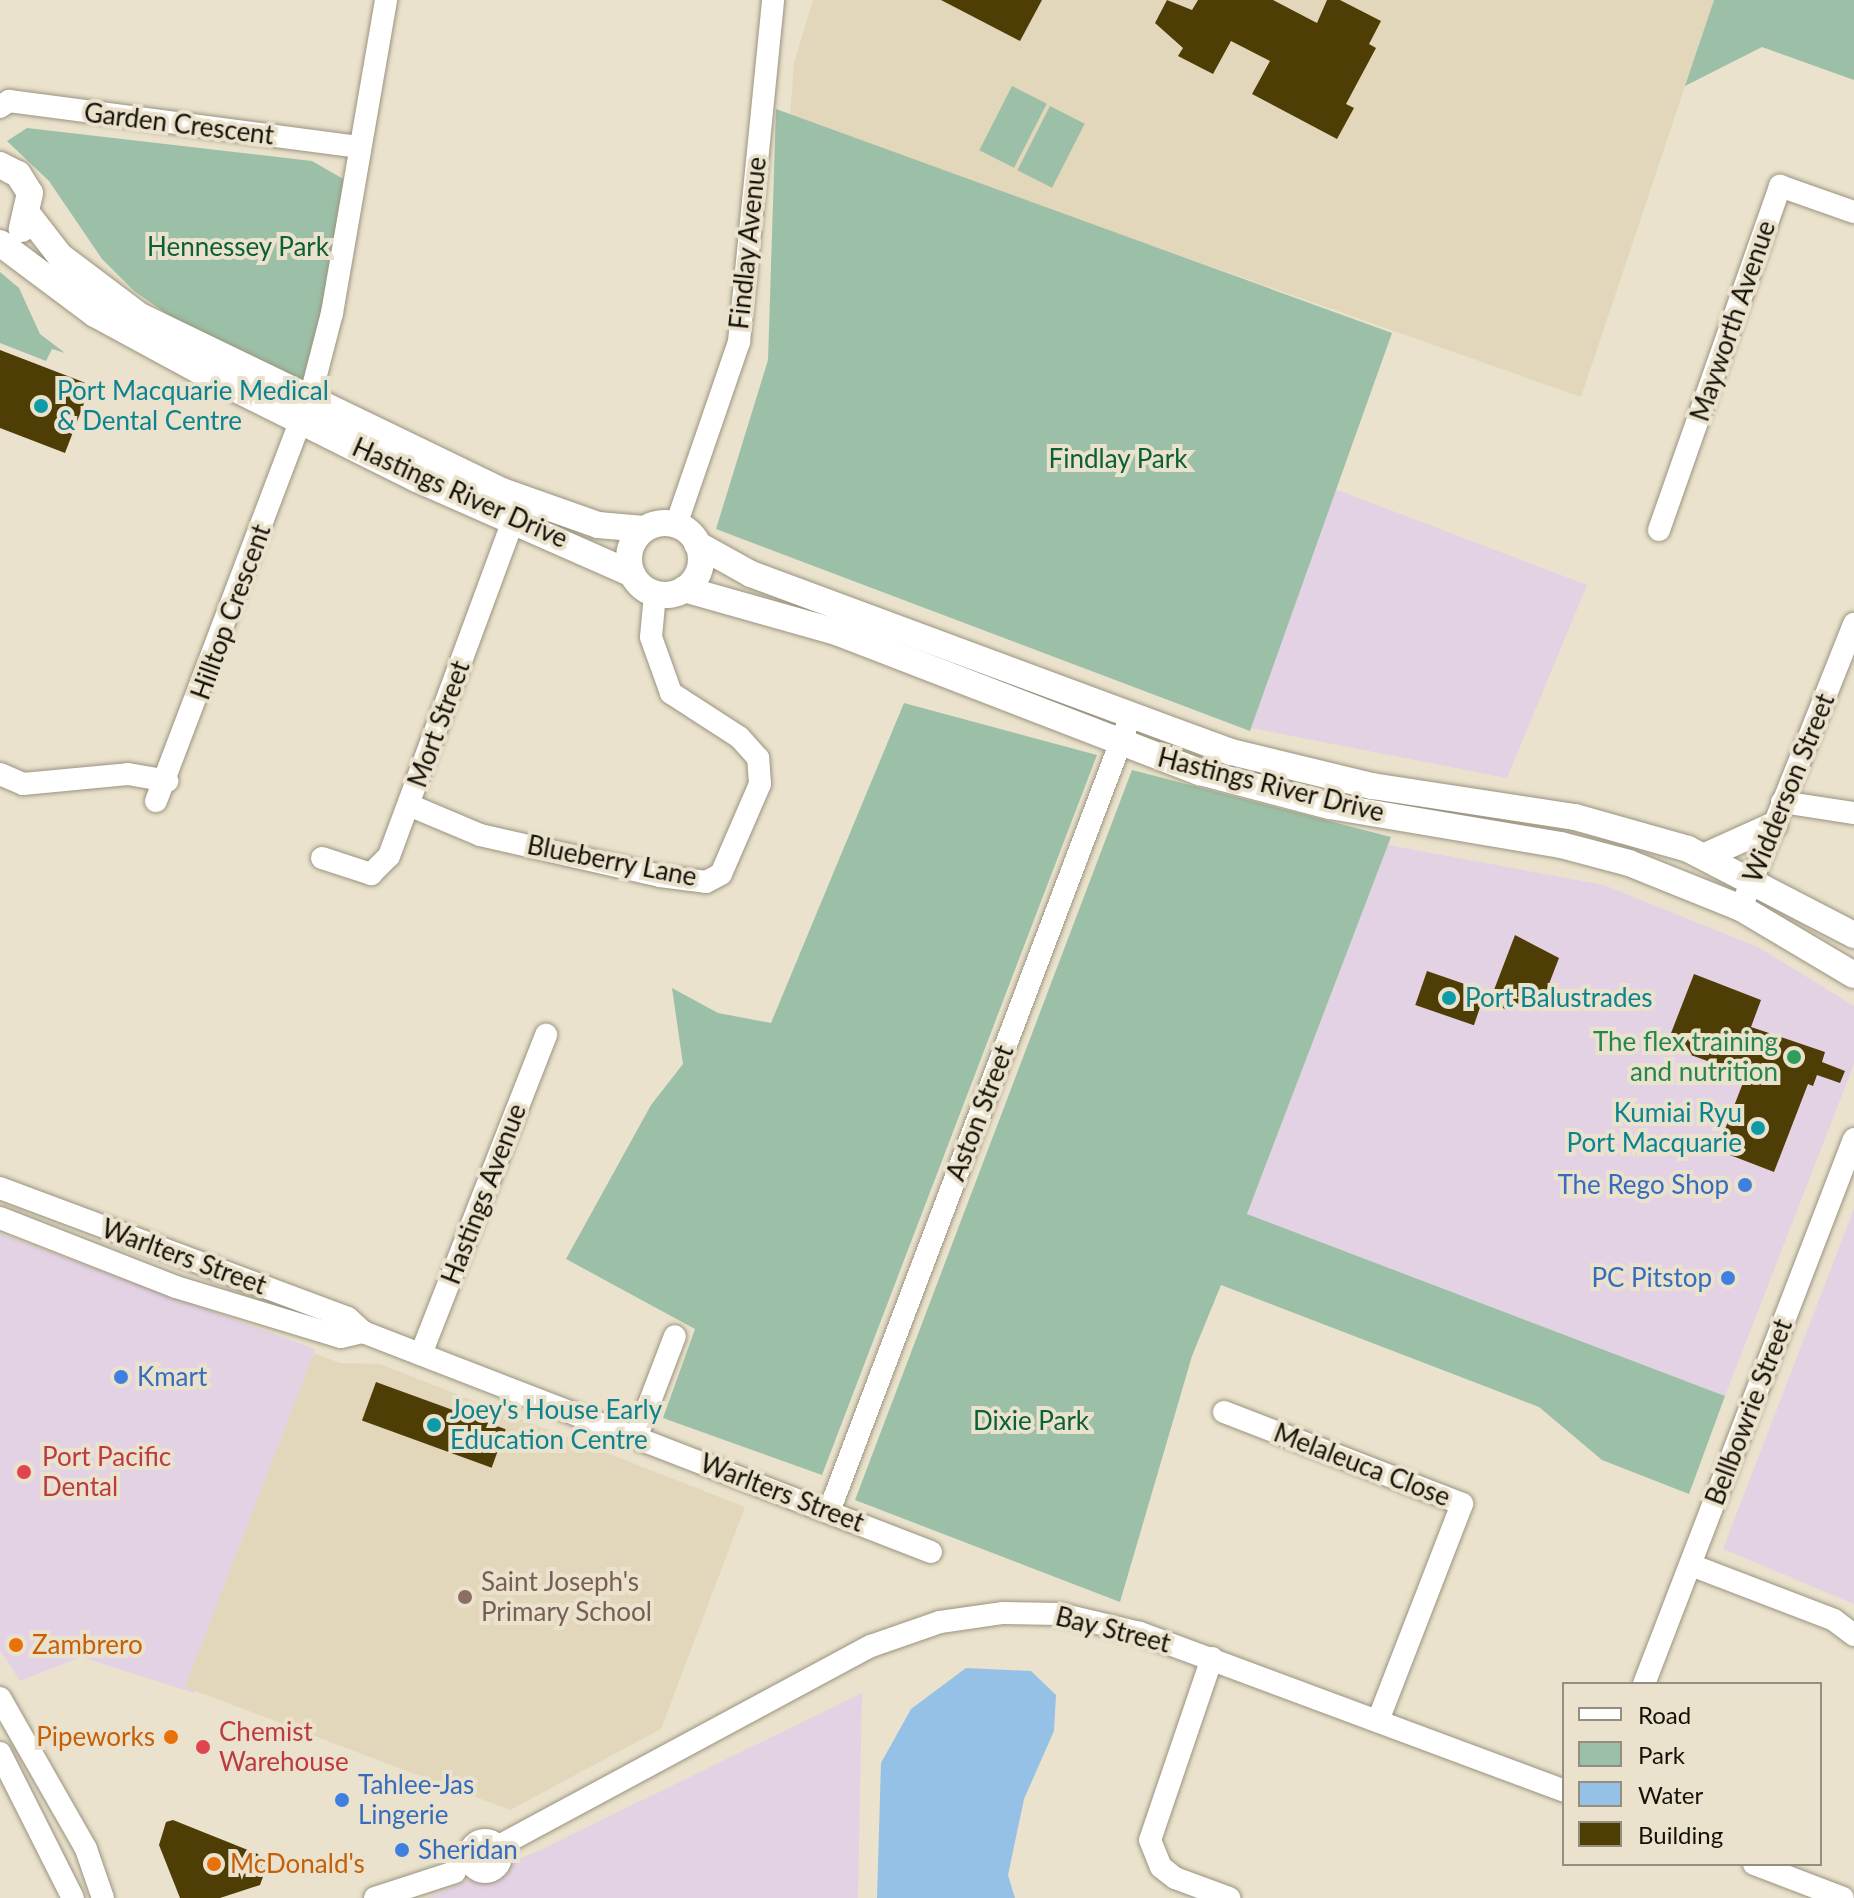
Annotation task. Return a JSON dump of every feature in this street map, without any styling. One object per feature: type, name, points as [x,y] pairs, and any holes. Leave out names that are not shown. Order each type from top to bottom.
[{"type":"main road","points":[[0,165],[25,183],[29,216],[0,243]]},
{"type":"main road","name":"Hastings River Drive","points":[[29,216],[60,256],[116,302],[513,520],[632,574]]},
{"type":"main road","name":"Hastings River Drive","points":[[0,243],[95,314],[306,409],[502,491],[598,525],[644,529]]},
{"type":"main road","points":[[676,525],[697,544],[700,565],[684,589],[655,594],[632,574],[631,545],[644,529],[676,525]]},
{"type":"main road","name":"Hastings River Drive","points":[[697,544],[751,574],[1038,677],[1130,717],[1296,770],[1575,817],[1705,856],[1753,878],[1854,935]]},
{"type":"main road","name":"Hastings River Drive","points":[[684,589],[839,633],[1120,744],[1330,806],[1561,845],[1629,863],[1741,908],[1854,975]]},
{"type":"main road","points":[[1705,856],[1778,814]]},
{"type":"street","points":[[306,409],[332,313],[386,0]]},
{"type":"street","name":"Findlay Avenue","points":[[676,525],[739,342],[773,0]]},
{"type":"street","name":"Garden Crescent","points":[[0,107],[9,101],[360,147]]},
{"type":"street","name":"Mayworth Avenue","points":[[1659,530],[1780,186],[1854,212]]},
{"type":"street","name":"Hilltop Crescent","points":[[156,801],[167,781],[306,409]]},
{"type":"street","name":"Mort Street","points":[[322,858],[371,874],[389,856],[513,520]]},
{"type":"street","name":"Blueberry Lane","points":[[409,805],[480,835],[660,876],[706,882],[721,874],[760,784],[758,758],[739,737],[671,693],[651,637],[655,594]]},
{"type":"street","name":"Widderson Street","points":[[1741,908],[1854,624]]},
{"type":"street","name":"Aston Street","points":[[830,1509],[1130,717]]},
{"type":"street","points":[[0,774],[23,784],[128,774],[167,781]]},
{"type":"street","points":[[1778,814],[1854,813]]},
{"type":"street","name":"Hastings Avenue","points":[[421,1354],[546,1035]]},
{"type":"street","name":"Bellbowrie Street","points":[[1645,1682],[1854,1139]]},
{"type":"street","name":"Warlters Street","points":[[0,1188],[348,1318],[363,1332],[830,1509],[931,1552]]},
{"type":"street","name":"Warlters Street","points":[[0,1218],[176,1287],[341,1337],[363,1332]]},
{"type":"street","points":[[636,1438],[675,1336]]},
{"type":"street","name":"Melaleuca Close","points":[[1224,1412],[1462,1504],[1378,1721]]},
{"type":"street","points":[[1691,1565],[1834,1620],[1854,1635]]},
{"type":"street","name":"Bay Street","points":[[410,1898],[463,1868],[473,1845],[484,1840],[499,1846],[871,1646],[940,1622],[971,1615],[1060,1614],[1212,1658],[1562,1790]]},
{"type":"street","points":[[1212,1658],[1150,1840],[1161,1867],[1175,1878],[1229,1898]]},
{"type":"street","points":[[0,1698],[86,1849],[103,1898]]},
{"type":"street","points":[[0,1753],[73,1898]]},
{"type":"street","points":[[1759,1866],[1843,1898]]},
{"type":"street","name":"Bay Street","points":[[375,1898],[463,1868]]},
{"type":"shaded area","points":[[813,0],[1714,0],[1581,397],[790,118],[794,63]]},
{"type":"shaded area","points":[[1335,489],[1587,585],[1507,778],[1251,728]]},
{"type":"shaded area","points":[[1388,845],[1604,885],[1758,947],[1854,1006],[1854,1064],[1725,1396],[1247,1214]]},
{"type":"shaded area","points":[[1854,1209],[1854,1604],[1723,1549]]},
{"type":"shaded area","points":[[0,1234],[315,1349],[194,1693],[81,1657],[20,1681],[0,1650]]},
{"type":"shaded area","name":"Saint Joseph's Primary School","points":[[314,1353],[340,1363],[380,1364],[745,1507],[661,1729],[510,1810],[185,1687]]},
{"type":"shaded area","points":[[862,1693],[858,1898],[427,1898],[538,1851]]},
{"type":"green space","points":[[1714,0],[1854,0],[1854,80],[1762,47],[1685,86]]},
{"type":"green space","points":[[1012,86],[1047,104],[1014,168],[979,150]]},
{"type":"green space","points":[[1050,106],[1085,124],[1052,188],[1017,170]]},
{"type":"green space","name":"Findlay Park","points":[[776,109],[1392,333],[1250,731],[716,529],[768,360]]},
{"type":"green space","name":"Hennessey Park","points":[[27,128],[312,161],[345,180],[318,350],[297,395],[259,378],[134,291],[102,259],[49,181],[7,141]]},
{"type":"green space","points":[[0,272],[19,288],[40,334],[65,353],[52,349],[46,361],[0,343]]},
{"type":"green space","points":[[904,703],[1097,755],[822,1475],[663,1418],[695,1329],[566,1259],[651,1105],[683,1064],[672,988],[718,1013],[771,1023]]},
{"type":"green space","name":"Dixie Park","points":[[1132,770],[1391,837],[1247,1214],[1725,1396],[1689,1494],[1602,1460],[1539,1407],[1221,1285],[1192,1356],[1120,1602],[855,1500]]},
{"type":"water","points":[[966,1668],[1031,1671],[1056,1695],[1054,1731],[1024,1799],[1008,1875],[1015,1898],[877,1898],[881,1763],[911,1709]]},
{"type":"building","points":[[941,0],[1042,0],[1020,41]]},
{"type":"building","points":[[1167,0],[1192,10],[1198,0],[1273,0],[1317,23],[1327,0],[1340,0],[1381,21],[1369,44],[1376,48],[1346,104],[1354,108],[1337,139],[1252,94],[1270,61],[1231,41],[1213,74],[1178,56],[1183,48],[1155,23]]},
{"type":"building","name":"Port Macquarie Medical & Dental Centre","points":[[0,350],[91,385],[65,453],[0,428]]},
{"type":"building","points":[[1515,935],[1559,958],[1542,1002],[1528,997],[1525,1006],[1511,1001],[1508,1010],[1489,1003]]},
{"type":"building","name":"Port Balustrades","points":[[1427,971],[1486,991],[1474,1025],[1415,1005]]},
{"type":"building","points":[[1694,974],[1761,1000],[1751,1027],[1825,1052],[1822,1062],[1845,1071],[1840,1083],[1817,1075],[1813,1086],[1808,1084],[1774,1172],[1717,1150],[1746,1075],[1666,1046]]},
{"type":"building","name":"Joey's House Early Education Centre","points":[[376,1382],[506,1429],[492,1468],[362,1421]]},
{"type":"building","name":"McDonald's","points":[[173,1820],[258,1854],[264,1874],[260,1885],[220,1898],[180,1898],[159,1845],[166,1822]]},
{"type":"place","name":"Port Macquarie Medical & Dental Centre","points":[[41,406]]},
{"type":"place","name":"Port Balustrades","points":[[1449,998]]},
{"type":"place","name":"The flex training and nutrition","points":[[1794,1057]]},
{"type":"place","name":"Kumiai Ryu Port Macquarie","points":[[1758,1128]]},
{"type":"place","name":"The Rego Shop","points":[[1745,1185]]},
{"type":"place","name":"PC Pitstop","points":[[1728,1278]]},
{"type":"place","name":"Kmart","points":[[121,1377]]},
{"type":"place","name":"Joey's House Early Education Centre","points":[[434,1425]]},
{"type":"place","name":"Port Pacific Dental","points":[[24,1472]]},
{"type":"place","name":"Saint Joseph's Primary School","points":[[465,1597]]},
{"type":"place","name":"Zambrero","points":[[16,1645]]},
{"type":"place","name":"Pipeworks","points":[[171,1737]]},
{"type":"place","name":"Chemist Warehouse","points":[[203,1747]]},
{"type":"place","name":"Tahlee-Jas Lingerie","points":[[342,1800]]},
{"type":"place","name":"Sheridan","points":[[402,1850]]},
{"type":"place","name":"McDonald's","points":[[214,1864]]}]
